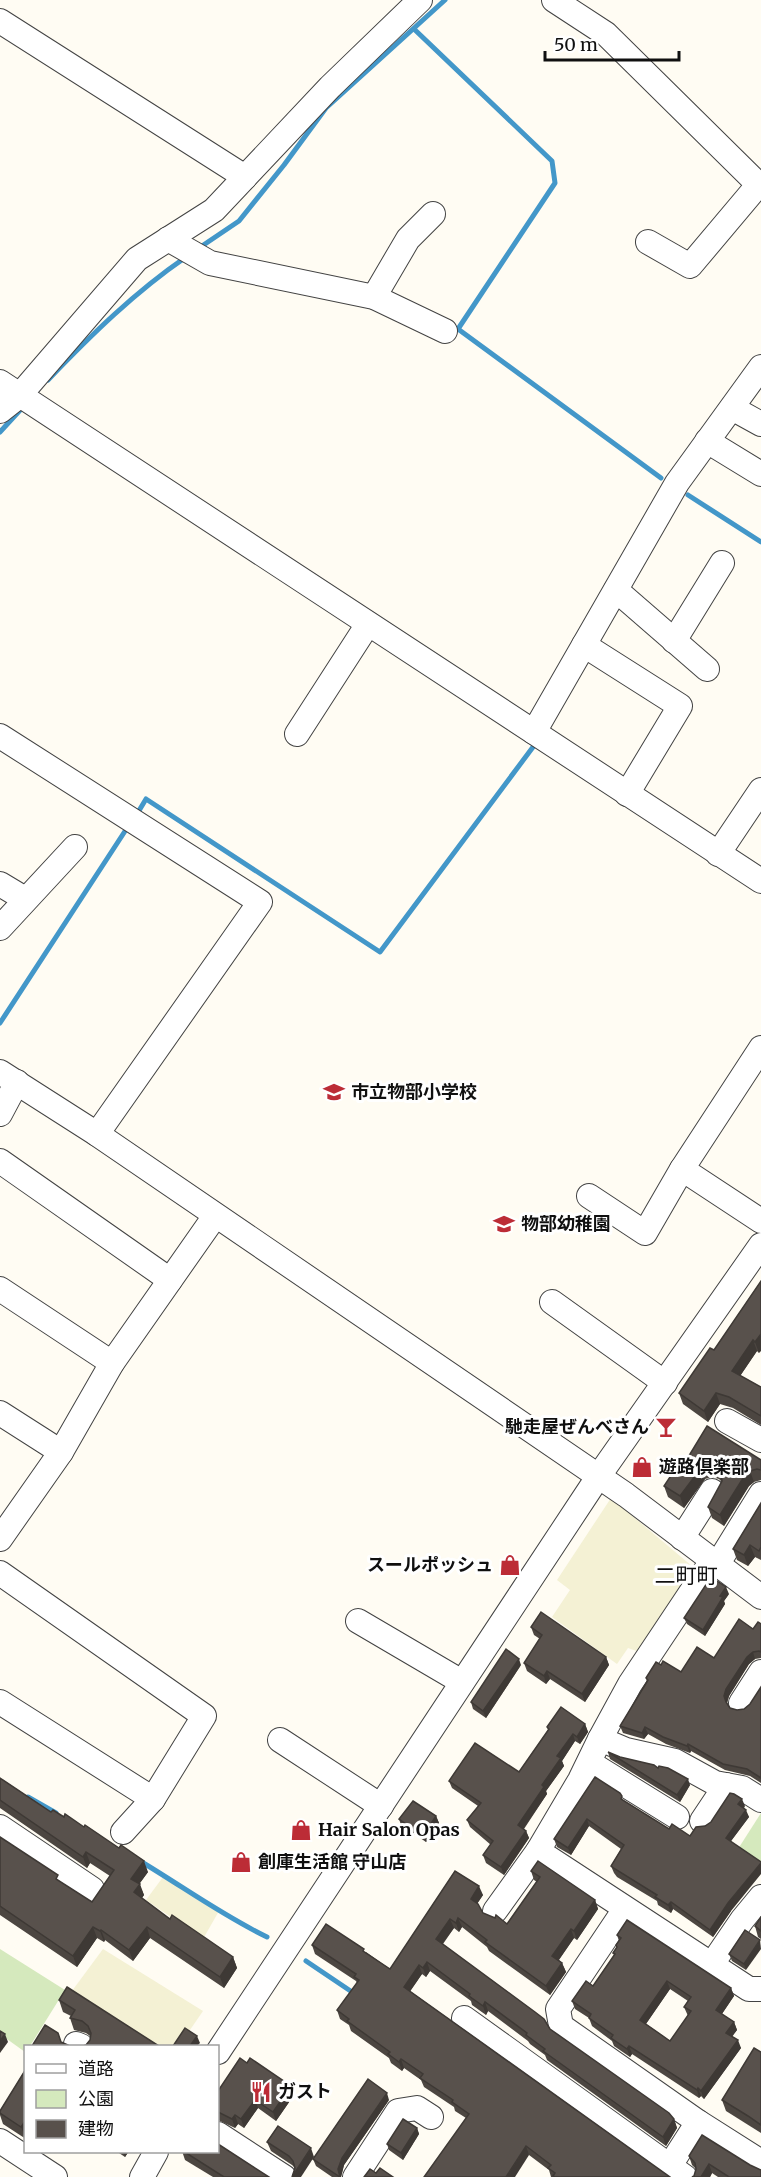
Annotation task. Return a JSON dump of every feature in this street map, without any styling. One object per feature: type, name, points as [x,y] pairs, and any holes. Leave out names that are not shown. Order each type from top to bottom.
[{"type":"street","points":[[0,411],[10,389],[137,259],[214,210],[330,87],[420,0]]},
{"type":"street","points":[[554,0],[606,34],[758,178],[690,266],[648,242]]},
{"type":"street","points":[[0,21],[245,177]]},
{"type":"street","points":[[374,297],[408,239],[433,214]]},
{"type":"street","points":[[168,239],[210,263],[374,297],[445,331]]},
{"type":"street","points":[[534,732],[677,483],[761,367]]},
{"type":"street","points":[[10,389],[761,881]]},
{"type":"street","points":[[732,408],[761,424]]},
{"type":"street","points":[[708,441],[761,474]]},
{"type":"street","points":[[674,641],[722,563]]},
{"type":"street","points":[[616,590],[707,669]]},
{"type":"street","points":[[297,734],[368,624]]},
{"type":"street","points":[[584,645],[680,706],[627,794]]},
{"type":"street","points":[[0,736],[260,902],[98,1134]]},
{"type":"street","points":[[718,854],[761,790]]},
{"type":"street","points":[[0,928],[75,847]]},
{"type":"street","points":[[0,884],[25,899]]},
{"type":"street","points":[[589,1196],[645,1233],[682,1169],[761,1048]]},
{"type":"street","points":[[0,1114],[9,1077],[98,1134],[626,1495],[715,1563],[758,1588]]},
{"type":"street","points":[[0,1161],[170,1280]]},
{"type":"street","points":[[682,1169],[761,1221]]},
{"type":"street","points":[[0,1539],[60,1452],[112,1363],[215,1216]]},
{"type":"street","points":[[219,2050],[598,1477],[761,1245]]},
{"type":"street","points":[[0,1289],[112,1363]]},
{"type":"street","points":[[552,1302],[665,1383]]},
{"type":"street","points":[[0,1413],[60,1452]]},
{"type":"street","points":[[727,1421],[761,1440]]},
{"type":"street","points":[[682,1538],[712,1491]]},
{"type":"street","points":[[495,1911],[538,1851],[590,1763],[600,1738],[630,1684],[761,1494]]},
{"type":"street","points":[[0,1573],[204,1716],[153,1799],[123,1832]]},
{"type":"street","points":[[358,1621],[462,1682]]},
{"type":"street","points":[[741,1703],[761,1672]]},
{"type":"street","points":[[0,1702],[153,1799]]},
{"type":"street","points":[[600,1738],[626,1750],[675,1761],[715,1783],[742,1788],[761,1800]]},
{"type":"street","points":[[280,1740],[381,1806]]},
{"type":"street","points":[[590,1763],[677,1817]]},
{"type":"street","points":[[702,1821],[726,1785]]},
{"type":"street","points":[[0,1827],[92,1889]]},
{"type":"street","points":[[538,1851],[749,1989],[761,1989]]},
{"type":"street","points":[[712,1964],[741,1920],[761,1897]]},
{"type":"street","points":[[625,1909],[558,2009],[561,2026],[698,2122],[761,2162]]},
{"type":"street","points":[[464,2018],[677,2172],[698,2122]]},
{"type":"street","points":[[355,2177],[398,2111],[417,2108],[431,2117]]},
{"type":"street","points":[[219,2135],[284,2177]]},
{"type":"street","points":[[0,2141],[56,2177]]},
{"type":"street","points":[[142,2177],[155,2153]]},
{"type":"shaded area","points":[[611,1498],[699,1572],[645,1654],[628,1648],[617,1664],[552,1617],[570,1590],[557,1580]]},
{"type":"shaded area","points":[[163,1877],[219,1911],[203,1939],[146,1900]]},
{"type":"shaded area","points":[[103,1949],[203,2011],[180,2045],[147,2045],[69,1995]]},
{"type":"green space","points":[[761,1813],[761,1865],[738,1849]]},
{"type":"green space","points":[[0,1949],[65,1990],[31,2045],[24,2045],[24,2051],[0,2034]]},
{"type":"building","points":[[761,1281],[761,1334],[755,1342],[753,1340],[732,1371],[761,1387],[761,1416],[729,1397],[716,1393],[704,1411],[679,1393],[710,1348],[714,1350]]},
{"type":"building","points":[[707,1426],[761,1460],[761,1470],[750,1471],[745,1475],[720,1515],[708,1507],[722,1481],[721,1474],[715,1468],[708,1466],[701,1468],[680,1496],[664,1486],[680,1462],[684,1464]]},
{"type":"building","points":[[761,1503],[761,1547],[759,1551],[750,1545],[744,1555],[733,1549]]},
{"type":"building","points":[[711,1577],[726,1587],[720,1596],[723,1597],[703,1630],[684,1618]]},
{"type":"building","points":[[541,1612],[606,1657],[582,1694],[547,1671],[544,1676],[524,1663],[542,1635],[531,1627]]},
{"type":"building","points":[[739,1619],[753,1629],[758,1622],[761,1624],[761,1652],[753,1652],[747,1657],[726,1689],[724,1696],[730,1708],[744,1709],[761,1687],[761,1778],[747,1769],[723,1764],[688,1744],[687,1746],[663,1737],[645,1727],[642,1733],[620,1726],[648,1680],[646,1678],[656,1662],[661,1665],[663,1661],[681,1672],[697,1647],[714,1658]]},
{"type":"building","points":[[506,1649],[519,1659],[483,1711],[471,1702]]},
{"type":"building","points":[[561,1707],[585,1724],[577,1737],[573,1734],[557,1756],[561,1758],[518,1825],[526,1831],[501,1867],[483,1855],[493,1841],[467,1820],[481,1803],[449,1781],[475,1743],[519,1772],[549,1729],[547,1727]]},
{"type":"building","points":[[608,1752],[658,1768],[659,1766],[668,1768],[688,1779],[677,1795]]},
{"type":"building","points":[[595,1777],[620,1793],[621,1799],[669,1829],[672,1824],[690,1836],[696,1827],[705,1826],[711,1822],[730,1793],[742,1799],[738,1804],[746,1810],[726,1838],[761,1863],[728,1903],[710,1930],[671,1902],[668,1905],[655,1897],[657,1895],[611,1866],[624,1845],[587,1819],[568,1848],[554,1839]]},
{"type":"building","points":[[0,1778],[51,1812],[53,1810],[64,1817],[65,1814],[119,1848],[121,1845],[144,1861],[131,1879],[140,1884],[134,1892],[170,1919],[172,1915],[233,1957],[220,1977],[147,1927],[129,1950],[93,1927],[73,1956],[0,1906],[0,1837],[58,1875],[56,1879],[92,1902],[114,1870],[86,1852],[83,1857],[0,1800]]},
{"type":"building","points":[[413,1801],[436,1816],[423,1836],[399,1819]]},
{"type":"building","points":[[538,1861],[595,1900],[574,1931],[571,1929],[552,1956],[562,1963],[546,1986],[485,1942],[487,1940],[458,1918],[456,1923],[450,1919],[436,1939],[544,2019],[550,2029],[669,2113],[674,2119],[663,2137],[543,2051],[545,2049],[526,2035],[527,2033],[485,2002],[483,2006],[427,1962],[423,1968],[419,1965],[404,1987],[670,2177],[555,2177],[553,2176],[555,2173],[548,2168],[551,2165],[526,2146],[506,2177],[424,2177],[469,2114],[452,2102],[453,2100],[420,2078],[423,2074],[401,2059],[399,2062],[388,2054],[390,2052],[347,2021],[349,2019],[337,2010],[359,1980],[354,1977],[356,1974],[312,1945],[326,1924],[390,1969],[455,1871],[479,1886],[471,1899],[478,1904],[483,1913],[495,1918],[496,1915],[507,1924],[540,1877],[531,1871]]},
{"type":"building","points":[[761,1917],[761,1931],[755,1926]]},
{"type":"building","points":[[627,1920],[731,1988],[716,2010],[734,2022],[726,2033],[738,2040],[701,2091],[629,2046],[627,2049],[611,2038],[613,2035],[589,2018],[591,2014],[572,2001],[586,1981],[593,1986],[615,1954],[613,1953],[616,1945],[621,1938],[617,1935]],"holes":[[[667,1981],[691,1997],[684,2007],[691,2011],[670,2041],[640,2020]]]},
{"type":"building","points":[[745,1930],[760,1940],[744,1964],[729,1954]]},
{"type":"building","points":[[67,1987],[157,2045],[86,2045],[91,2033],[88,2026],[82,2021],[70,2018],[75,2010],[59,2000]]},
{"type":"building","points":[[45,2025],[58,2033],[61,2042],[68,2045],[33,2045]]},
{"type":"building","points":[[185,2028],[197,2036],[191,2045],[174,2045]]},
{"type":"building","points":[[0,2031],[5,2034],[0,2041]]},
{"type":"building","points":[[754,2048],[761,2052],[761,2125],[722,2100]]},
{"type":"building","points":[[240,2058],[247,2063],[250,2058],[291,2086],[273,2112],[255,2100],[241,2119],[235,2115],[232,2119],[219,2112],[219,2090]]},
{"type":"building","points":[[24,2072],[24,2123],[21,2127],[0,2111]]},
{"type":"building","points":[[368,2079],[387,2093],[342,2158],[338,2169],[340,2177],[313,2159]]},
{"type":"building","points":[[403,2119],[417,2128],[401,2153],[387,2144]]},
{"type":"building","points":[[278,2126],[311,2148],[292,2177],[295,2168],[293,2161],[267,2142]]},
{"type":"building","points":[[702,2135],[761,2170],[761,2177],[729,2177],[709,2164],[701,2177],[692,2177],[696,2169],[695,2163],[689,2156]]},
{"type":"building","points":[[219,2145],[269,2177],[224,2177],[186,2153],[219,2153]]},
{"type":"building","points":[[380,2168],[393,2177],[364,2177],[370,2169],[376,2173]]},
{"type":"waterway","points":[[199,248],[239,221],[326,108],[445,0]]},
{"type":"waterway","points":[[414,29],[552,161],[555,183],[458,329],[661,478]]},
{"type":"waterway","points":[[48,380],[114,315],[186,257]]},
{"type":"waterway","points":[[0,432],[23,407]]},
{"type":"waterway","points":[[688,495],[761,542]]},
{"type":"waterway","points":[[137,814],[146,799],[380,952],[536,743],[539,745]]},
{"type":"waterway","points":[[0,1023],[129,825]]},
{"type":"waterway","points":[[28,1797],[56,1813]]},
{"type":"waterway","points":[[140,1861],[267,1937]]},
{"type":"waterway","points":[[306,1961],[355,1994]]},
{"type":"place","name":"市立物部小学校","points":[[334,1092]]},
{"type":"place","name":"物部幼稚園","points":[[504,1224]]},
{"type":"place","name":"馳走屋ぜんべさん","points":[[666,1427]]},
{"type":"place","name":"遊路倶楽部","points":[[642,1467]]},
{"type":"place","name":"スールポッシュ","points":[[510,1565]]},
{"type":"place","name":"Hair Salon Opas","points":[[301,1830]]},
{"type":"place","name":"創庫生活館 守山店","points":[[241,1862]]},
{"type":"place","name":"ガスト","points":[[261,2092]]},
{"type":"district","name":"二町町","points":[[686,1576]]}]
